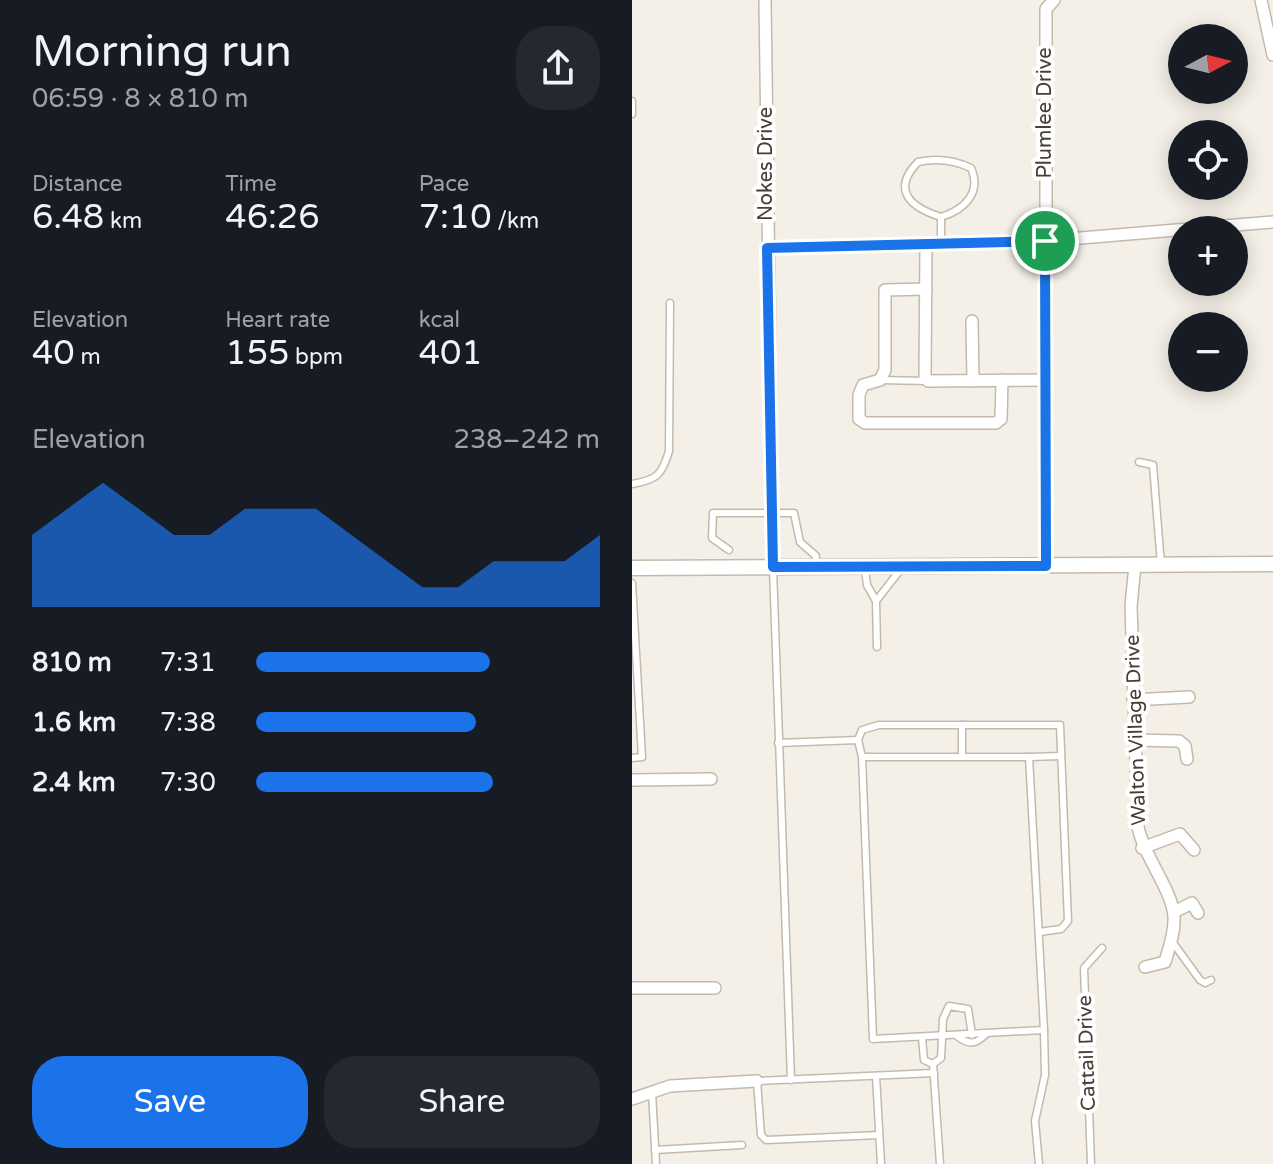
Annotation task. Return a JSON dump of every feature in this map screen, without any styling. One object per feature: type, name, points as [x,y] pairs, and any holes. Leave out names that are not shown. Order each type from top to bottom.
[{"type":"street","name":"Nokes Drive","points":[[765,0],[773,567]]},
{"type":"street","name":"Plumlee Drive","points":[[1046,566],[1046,9],[1054,0]]},
{"type":"street","points":[[1261,0],[1273,55]]},
{"type":"street","points":[[767,248],[1045,241],[1273,222]]},
{"type":"street","points":[[926,244],[925,377],[928,381],[1046,380]]},
{"type":"street","points":[[926,289],[885,290],[885,370],[880,380],[863,385],[859,395],[859,419],[865,423],[996,423],[1001,419],[1002,380]]},
{"type":"street","points":[[972,321],[973,381]]},
{"type":"street","points":[[632,568],[1273,564]]},
{"type":"street","name":"Walton Village Drive","points":[[1135,565],[1133,740],[1138,827],[1142,848],[1174,912]]},
{"type":"street","points":[[1133,700],[1189,697]]},
{"type":"street","points":[[1133,740],[1179,741],[1185,746],[1187,759]]},
{"type":"street","points":[[632,780],[711,779]]},
{"type":"street","points":[[1142,848],[1180,834],[1194,850]]},
{"type":"street","points":[[1145,967],[1165,962],[1174,912],[1192,903],[1198,913]]},
{"type":"street","points":[[632,988],[715,988]]},
{"type":"street","points":[[632,1099],[670,1086],[757,1081]]},
{"type":"lane","points":[[632,101],[632,114]]},
{"type":"lane","points":[[931,159],[960,163],[971,168],[975,177],[971,197],[963,207],[941,217],[913,207],[908,200],[907,179],[918,162],[931,159]]},
{"type":"lane","points":[[941,217],[941,244]]},
{"type":"lane","points":[[632,484],[652,480],[662,473],[669,451],[670,303]]},
{"type":"lane","points":[[880,380],[928,381]]},
{"type":"lane","points":[[1139,462],[1153,465],[1161,565]]},
{"type":"lane","points":[[729,550],[712,538],[713,513],[772,512],[796,515],[800,542],[814,552],[815,568]]},
{"type":"lane","points":[[773,567],[791,1080]]},
{"type":"lane","points":[[865,567],[867,585],[876,601],[877,647]]},
{"type":"lane","points":[[876,601],[903,567]]},
{"type":"lane","points":[[632,583],[642,757],[632,758]]},
{"type":"lane","points":[[1039,932],[1061,929],[1068,921],[1060,725],[879,725],[862,730],[858,740],[862,757],[873,1039],[1044,1030]]},
{"type":"lane","points":[[962,725],[962,756]]},
{"type":"lane","points":[[778,743],[858,740]]},
{"type":"lane","points":[[862,757],[1061,756]]},
{"type":"lane","points":[[1029,757],[1044,1030],[1045,1075],[1035,1121],[1039,1164]]},
{"type":"lane","points":[[1171,940],[1200,980],[1205,983],[1211,980]]},
{"type":"lane","name":"Cattail Drive","points":[[1091,1164],[1084,968],[1102,948]]},
{"type":"lane","points":[[933,1064],[941,1058],[941,1037],[945,1011],[949,1006],[961,1005],[968,1009],[972,1035]]},
{"type":"lane","points":[[957,1036],[967,1043],[977,1043],[986,1034]]},
{"type":"lane","points":[[922,1038],[924,1060],[933,1064]]},
{"type":"lane","points":[[933,1064],[940,1164]]},
{"type":"lane","points":[[879,1135],[766,1140],[761,1135],[757,1081],[934,1073]]},
{"type":"lane","points":[[876,1076],[881,1164]]},
{"type":"lane","points":[[652,1093],[656,1164]]},
{"type":"lane","points":[[655,1150],[742,1145]]},
{"type":"route","points":[[1045,241],[1046,566],[773,567],[767,248],[1045,241]]}]
